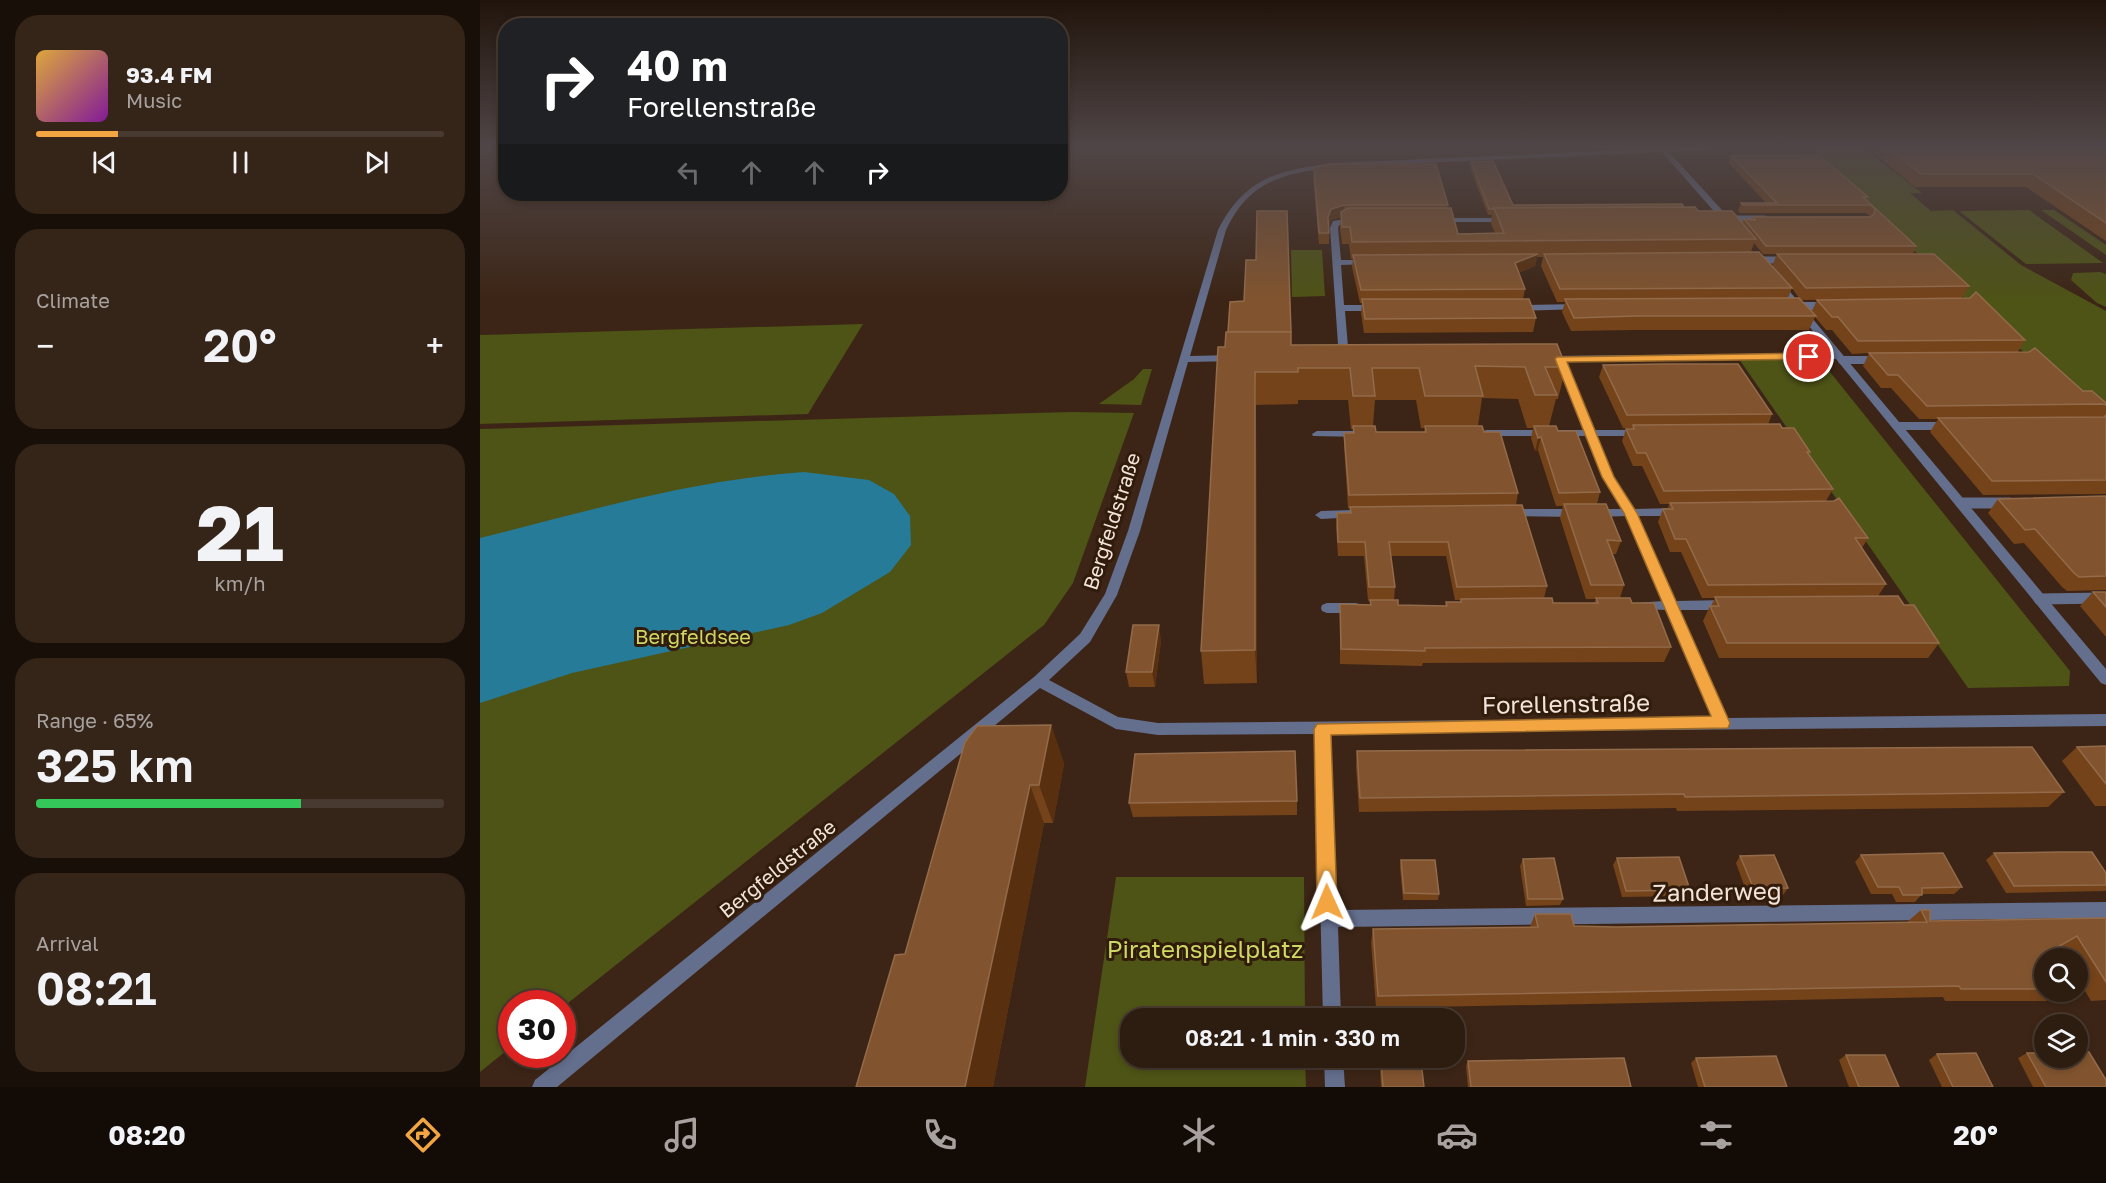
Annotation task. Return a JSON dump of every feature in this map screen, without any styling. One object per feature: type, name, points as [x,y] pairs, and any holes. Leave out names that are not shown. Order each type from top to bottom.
[{"type":"street","name":"Bergfeldstraße","points":[[543,1087],[1039,681],[1085,638],[1112,595],[1134,531],[1229,211],[1241,199]]},
{"type":"street","points":[[1707,199],[1739,235]]},
{"type":"street","points":[[1714,219],[1725,219]]},
{"type":"street","points":[[1344,359],[1334,228],[1336,223],[1370,220]]},
{"type":"street","points":[[1428,220],[1523,220]]},
{"type":"street","points":[[1753,257],[1898,426],[2106,680]]},
{"type":"street","points":[[1337,262],[1380,262]]},
{"type":"street","points":[[1505,308],[1588,307]]},
{"type":"street","points":[[1341,309],[1386,308]]},
{"type":"street","points":[[1184,358],[1246,358]]},
{"type":"street","points":[[1536,359],[1840,358]]},
{"type":"street","points":[[1333,359],[1356,359]]},
{"type":"street","points":[[1560,359],[1608,477],[1631,513],[1722,723]]},
{"type":"street","points":[[1472,433],[1649,433]]},
{"type":"street","points":[[1317,434],[1376,434]]},
{"type":"street","points":[[1500,513],[1688,511]]},
{"type":"street","points":[[1321,515],[1369,514]]},
{"type":"street","points":[[1623,606],[1741,605]]},
{"type":"street","points":[[1327,608],[1374,608]]},
{"type":"street","name":"Forellenstraße","points":[[1039,681],[1116,723],[1158,729],[2106,720]]},
{"type":"street","points":[[1323,729],[1332,1008]]},
{"type":"street","name":"Zanderweg","points":[[1328,919],[2106,910]]},
{"type":"street","points":[[1334,1068],[1335,1087]]},
{"type":"lane","points":[[1725,219],[1772,219]]},
{"type":"lane","points":[[1753,257],[1794,260]]},
{"type":"lane","points":[[1793,306],[1833,306]]},
{"type":"lane","points":[[1840,358],[1889,360]]},
{"type":"lane","points":[[1898,426],[1955,426]]},
{"type":"lane","points":[[1961,503],[2017,503]]},
{"type":"lane","points":[[2039,599],[2106,598]]},
{"type":"green space","points":[[1861,199],[1917,199],[1931,211],[1953,210],[2021,265],[2106,311],[2106,410],[2072,396],[1951,286]]},
{"type":"green space","points":[[2029,210],[2103,263],[2026,264],[1959,211]]},
{"type":"green space","points":[[2041,210],[2054,210],[2106,245],[2106,255]]},
{"type":"green space","points":[[1291,250],[1322,250],[1325,296],[1292,297]]},
{"type":"green space","points":[[2100,272],[2106,274],[2106,307],[2097,303],[2071,280],[2073,273]]},
{"type":"green space","points":[[863,324],[808,414],[480,424],[480,335]]},
{"type":"green space","points":[[1739,359],[1809,360],[1826,367],[2070,671],[2069,686],[1968,688]]},
{"type":"green space","points":[[1143,369],[1152,369],[1141,405],[1099,404],[1134,379]]},
{"type":"green space","name":"Bergfeldsee","points":[[1072,412],[1134,413],[1073,583],[1044,625],[576,997],[576,990],[498,990],[498,1057],[480,1072],[480,429]]},
{"type":"green space","name":"Piratenspielplatz","points":[[1116,877],[1304,877],[1305,1008],[1120,1008],[1120,1068],[1305,1068],[1306,1087],[1085,1087]]},
{"type":"water","name":"Bergfeldsee","points":[[804,472],[869,480],[894,494],[910,516],[911,545],[890,572],[822,613],[789,625],[572,673],[480,703],[480,538],[681,489]]},
{"type":"building","points":[[1316,199],[1446,199],[1448,205],[1344,205],[1331,209],[1328,217],[1329,233],[1319,233]]},
{"type":"building","points":[[1485,199],[1510,199],[1513,205],[1682,204],[1684,207],[1494,208],[1489,209]]},
{"type":"building","points":[[1773,199],[1865,199],[1916,246],[1766,246],[1744,219],[1755,220],[1753,217],[1870,217],[1874,214],[1875,209],[1870,205],[1743,205],[1741,203],[1777,203]]},
{"type":"building","points":[[2070,199],[2106,199],[2106,223]]},
{"type":"building","points":[[1695,207],[1698,211],[1732,211],[1756,239],[1352,242],[1350,227],[1342,227],[1341,212],[1348,208],[1451,208],[1458,234],[1504,233],[1494,208]]},
{"type":"building","points":[[1257,211],[1287,211],[1291,332],[1228,332],[1230,302],[1244,301],[1246,260],[1256,260]]},
{"type":"building","points":[[1759,252],[1792,288],[1560,289],[1544,254]]},
{"type":"building","points":[[1538,254],[1515,263],[1525,289],[1361,290],[1353,255]]},
{"type":"building","points":[[1777,254],[1934,254],[1969,286],[1806,288]]},
{"type":"building","points":[[1976,292],[2025,340],[1858,341],[1838,317],[1832,317],[1817,300],[1970,298]]},
{"type":"building","points":[[1799,298],[1816,316],[1574,318],[1565,299]]},
{"type":"building","points":[[1362,299],[1529,299],[1536,318],[1365,319]]},
{"type":"building","points":[[1226,332],[1291,332],[1291,345],[1557,344],[1566,367],[1545,367],[1557,395],[1535,395],[1525,367],[1475,366],[1483,396],[1425,396],[1419,368],[1372,368],[1375,396],[1353,396],[1350,368],[1298,368],[1298,372],[1255,372],[1255,650],[1201,651],[1218,347],[1225,347]]},
{"type":"building","points":[[2035,348],[2083,391],[2092,391],[2106,405],[1927,406],[1898,375],[1888,375],[1869,353],[2029,352]]},
{"type":"building","points":[[1738,364],[1772,414],[1627,415],[1603,365]]},
{"type":"building","points":[[2106,415],[2106,480],[1992,481],[1938,418],[2104,417]]},
{"type":"building","points":[[1780,424],[1782,428],[1794,428],[1810,452],[1807,452],[1833,489],[1664,491],[1646,453],[1637,453],[1626,429],[1634,429],[1633,425]]},
{"type":"building","points":[[1353,426],[1375,426],[1376,432],[1426,432],[1425,426],[1482,426],[1484,432],[1500,432],[1518,493],[1349,495],[1344,433],[1354,433]]},
{"type":"building","points":[[1534,426],[1556,426],[1558,431],[1576,431],[1600,492],[1559,493],[1541,437],[1538,438]]},
{"type":"building","points":[[2106,496],[2106,576],[2079,577],[2035,529],[2025,530],[1998,499]]},
{"type":"building","points":[[1839,498],[1868,538],[1855,538],[1886,584],[1708,585],[1686,539],[1675,539],[1663,509],[1673,509],[1670,503],[1834,501]]},
{"type":"building","points":[[1564,504],[1606,504],[1621,541],[1607,540],[1624,585],[1591,585]]},
{"type":"building","points":[[1522,505],[1547,586],[1457,587],[1448,542],[1389,542],[1395,587],[1369,587],[1365,542],[1338,542],[1337,513],[1351,513],[1350,507]]},
{"type":"building","points":[[2093,592],[2106,592],[2106,607]]},
{"type":"building","points":[[1898,596],[1904,605],[1914,605],[1939,643],[1727,643],[1710,606],[1719,606],[1715,597]]},
{"type":"building","points":[[1552,598],[1553,603],[1598,603],[1596,598],[1630,598],[1632,603],[1654,603],[1671,647],[1425,648],[1425,651],[1341,649],[1340,604],[1371,605],[1370,600],[1398,600],[1398,605],[1447,606],[1446,602],[1461,602],[1461,599]]},
{"type":"building","points":[[1133,625],[1159,625],[1152,672],[1126,672]]},
{"type":"building","points":[[1051,725],[1039,785],[1030,785],[965,1087],[856,1087],[895,955],[905,954],[965,742],[977,726]]},
{"type":"building","points":[[2106,746],[2106,784],[2077,747]]},
{"type":"building","points":[[2032,747],[2064,792],[1360,798],[1357,751]]},
{"type":"building","points":[[1295,751],[1297,801],[1129,803],[1135,754]]},
{"type":"building","points":[[2092,852],[2106,873],[2106,885],[2014,886],[1994,853]]},
{"type":"building","points":[[1943,853],[1962,887],[1922,888],[1922,895],[1903,895],[1899,887],[1878,887],[1861,855]]},
{"type":"building","points":[[1774,855],[1788,888],[1754,889],[1740,856]]},
{"type":"building","points":[[1679,857],[1690,890],[1626,891],[1617,858]]},
{"type":"building","points":[[1554,858],[1563,899],[1528,899],[1523,859]]},
{"type":"building","points":[[1401,860],[1435,860],[1439,894],[1404,893]]},
{"type":"building","points":[[1921,910],[1930,910],[1930,921],[2106,918],[2106,982],[2088,953],[2088,948],[2085,948],[2077,936],[2056,948],[2034,948],[2034,989],[1961,989],[1959,986],[1378,996],[1373,929],[1538,927],[1535,914],[1571,914],[1574,926],[1616,927],[1927,922]]},
{"type":"building","points":[[2088,1052],[2106,1080],[2106,1087],[2046,1087],[2035,1068],[2088,1068]]},
{"type":"building","points":[[1976,1053],[1993,1087],[1953,1087],[1937,1054]]},
{"type":"building","points":[[2027,1053],[2034,1053],[2034,1066]]},
{"type":"building","points":[[1846,1055],[1885,1055],[1899,1087],[1859,1087]]},
{"type":"building","points":[[1776,1056],[1787,1087],[1705,1087],[1696,1058]]},
{"type":"building","points":[[1624,1058],[1631,1087],[1471,1087],[1468,1061]]},
{"type":"building","points":[[1381,1068],[1422,1068],[1424,1087],[1383,1087]]},
{"type":"route","points":[[1327,902],[1323,729],[1722,723],[1631,513],[1608,477],[1560,359],[1809,357]]}]
